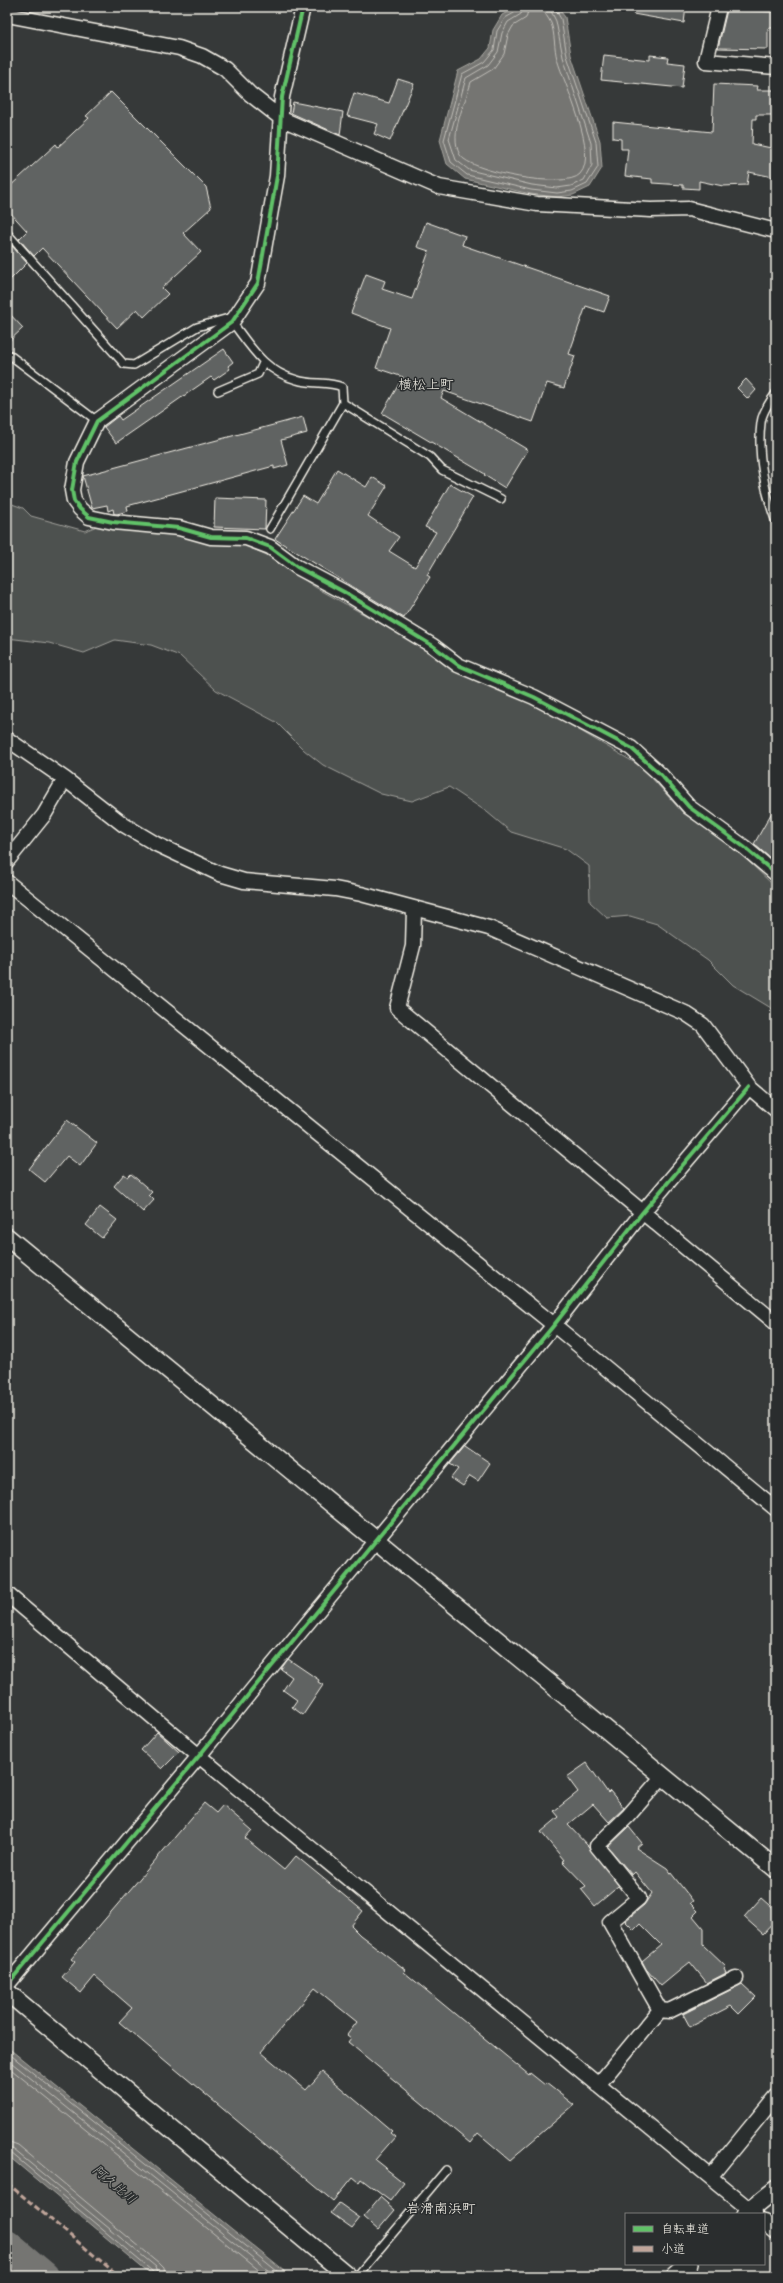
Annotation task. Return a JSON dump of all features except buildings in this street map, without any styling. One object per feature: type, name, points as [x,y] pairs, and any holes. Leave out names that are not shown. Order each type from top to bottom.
[{"type":"street","points":[[303,7],[282,97],[282,119],[277,176],[263,264],[258,283],[234,319],[97,420],[77,462],[73,476],[74,501],[89,517],[113,522],[179,528],[211,537],[246,538],[270,547],[297,568],[344,592],[433,646],[458,665],[534,697],[631,748],[661,775],[689,807],[744,847],[776,874]]},
{"type":"street","points":[[719,7],[706,61],[776,67]]},
{"type":"street","points":[[7,15],[179,48],[202,56],[225,69],[250,94],[282,119],[439,187],[537,204],[651,210],[689,209],[776,231]]},
{"type":"street","points":[[7,739],[65,779],[124,825],[156,844],[220,874],[244,881],[335,890],[489,928],[685,1013],[703,1025],[749,1087],[776,1110]]},
{"type":"street","points":[[7,861],[44,816],[65,779]]},
{"type":"street","points":[[7,882],[554,1325],[776,1509]]},
{"type":"street","points":[[414,909],[413,946],[397,1008],[776,1323]]},
{"type":"street","points":[[7,1985],[200,1756],[554,1325],[642,1213],[749,1087]]},
{"type":"street","points":[[7,1237],[776,1869]]},
{"type":"street","points":[[7,1594],[200,1756],[710,2177],[750,2213],[776,2188]]},
{"type":"street","points":[[660,2010],[610,1922],[639,1898],[597,1846],[628,1816],[663,1776]]},
{"type":"street","points":[[660,2010],[669,2011],[736,1978]]},
{"type":"street","points":[[7,1992],[348,2276]]},
{"type":"street","points":[[598,2085],[660,2010]]},
{"type":"street","points":[[710,2177],[776,2096]]},
{"type":"street","points":[[765,2223],[776,2232]]},
{"type":"street","points":[[675,2276],[688,2265]]},
{"type":"lane","points":[[7,233],[124,364],[134,365],[197,327],[234,319],[262,363],[298,381],[334,384],[342,387],[343,403],[270,529]]},
{"type":"lane","points":[[7,354],[97,420]]},
{"type":"lane","points":[[218,391],[258,374],[262,363]]},
{"type":"lane","points":[[776,393],[768,403],[760,422],[764,470],[776,522]]},
{"type":"lane","points":[[343,403],[430,457],[442,470],[501,499]]},
{"type":"lane","points":[[357,2276],[446,2170]]},
{"type":"shaded area","points":[[12,504],[23,508],[31,516],[85,531],[99,525],[128,531],[179,535],[208,543],[244,545],[269,556],[315,587],[426,649],[538,706],[642,767],[683,813],[737,850],[776,888],[776,1011],[733,985],[708,960],[657,924],[630,916],[607,918],[590,902],[589,866],[566,849],[511,832],[487,812],[449,787],[412,801],[381,794],[323,765],[304,750],[276,722],[216,690],[180,656],[151,645],[115,640],[84,653],[49,643],[7,638],[7,505]]},
{"type":"water","points":[[517,7],[557,7],[565,17],[571,55],[600,141],[602,168],[590,187],[573,195],[557,197],[531,194],[465,179],[447,164],[440,140],[458,71],[481,59],[490,48],[493,30],[502,15]]},
{"type":"water","name":"阿久比川","points":[[7,2047],[290,2276],[152,2276],[7,2155]]},
{"type":"waterway","points":[[7,2245],[44,2276]]},
{"type":"marked path","points":[[7,2183],[119,2276]]},
{"type":"cycle path","points":[[303,7],[282,97],[277,176],[258,283],[232,322],[97,421],[77,462],[72,490],[74,501],[89,517],[113,522],[179,528],[211,537],[246,538],[270,547],[297,567],[344,592],[433,646],[458,665],[534,697],[631,748],[661,775],[689,807],[744,847],[776,874]]},
{"type":"cycle path","points":[[7,1985],[199,1756],[554,1325],[642,1213],[749,1087]]},
{"type":"district","name":"横松上町","points":[[426,384]]},
{"type":"district","name":"岩滑南浜町","points":[[441,2208]]}]
